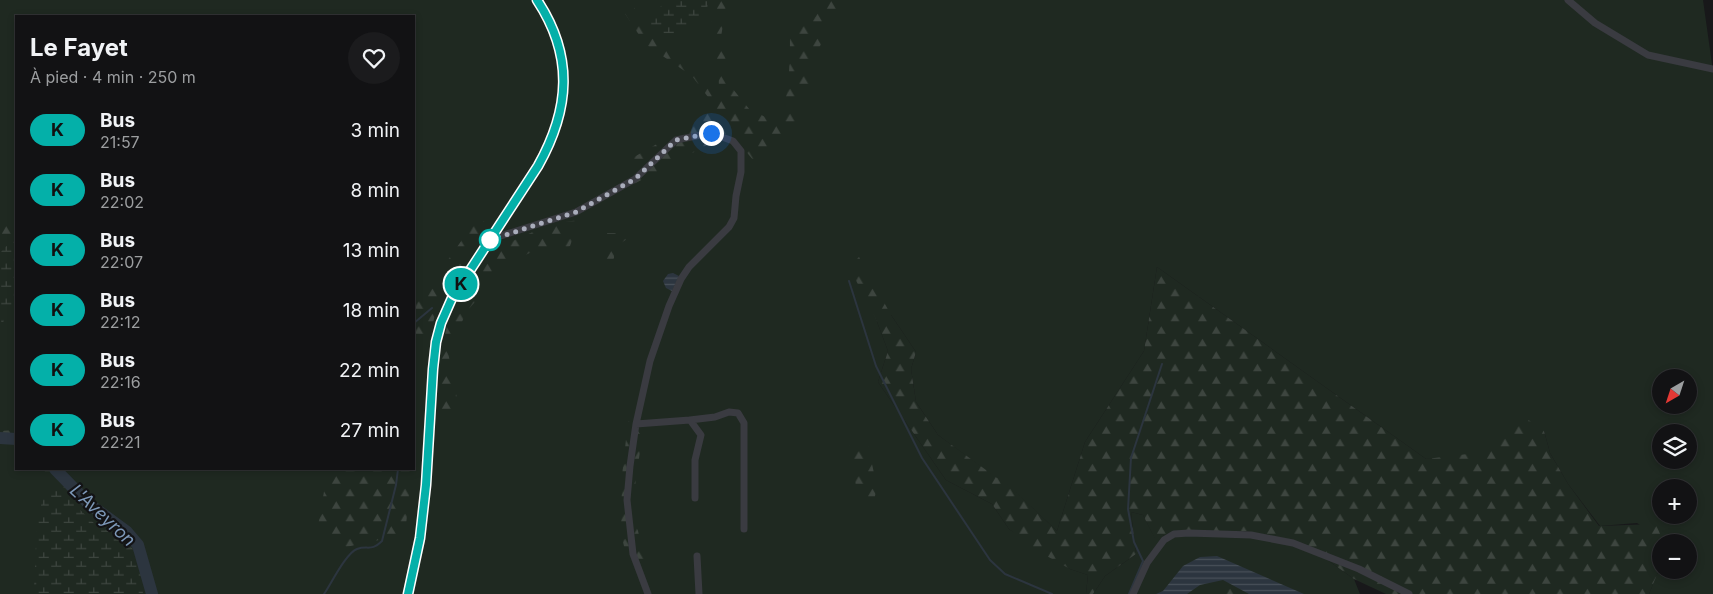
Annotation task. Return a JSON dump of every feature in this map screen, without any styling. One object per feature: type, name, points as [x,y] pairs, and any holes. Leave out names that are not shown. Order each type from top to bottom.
[{"type":"street","points":[[408,594],[420,538],[426,485],[436,342],[441,323],[452,298],[548,148],[557,125],[562,103],[564,81],[562,58],[555,35],[537,0]]},
{"type":"street","points":[[1568,0],[1595,24],[1648,56],[1713,69]]},
{"type":"street","points":[[491,238],[576,212],[635,179],[676,140],[711,133],[733,140],[741,151],[741,172],[734,218],[729,228],[689,266],[668,306],[650,361],[636,424],[627,500],[633,554],[648,594]]},
{"type":"street","points":[[636,424],[715,417],[729,412],[738,413],[744,423],[744,529]]},
{"type":"street","points":[[690,420],[702,435],[695,460],[694,498]]},
{"type":"street","points":[[1133,594],[1146,564],[1164,540],[1174,534],[1189,533],[1251,535],[1294,543],[1359,569],[1409,594]]},
{"type":"street","points":[[697,556],[699,594]]},
{"type":"green space","points":[[0,0],[1703,0],[1713,71],[1713,594],[1649,594],[1655,579],[1697,579],[1697,534],[1653,534],[1637,523],[1600,526],[1568,484],[1550,453],[1544,431],[1475,457],[1426,459],[1157,267],[1144,351],[1085,442],[1057,531],[1001,479],[997,479],[938,435],[916,402],[911,369],[916,352],[891,315],[876,319],[888,351],[878,382],[946,480],[992,504],[1009,529],[1070,569],[1088,575],[1086,594],[0,594]]},
{"type":"green space","points":[[616,0],[629,0],[659,44],[694,66],[713,84],[719,86],[718,66],[710,27],[719,0],[729,0],[726,6],[721,37],[732,88],[750,110],[779,123],[787,92],[790,36],[816,16],[825,0],[839,0],[839,8],[816,54],[809,88],[800,103],[791,135],[758,166],[735,138],[713,142],[632,185],[634,157],[699,120],[708,97],[692,76],[645,44]]},
{"type":"green space","points":[[666,0],[711,0],[692,25],[667,42],[646,25]]},
{"type":"green space","points":[[15,205],[15,246],[0,261],[2,230]]},
{"type":"green space","points":[[478,217],[490,226],[439,300],[426,349],[415,351],[415,304],[420,300]]},
{"type":"green space","points":[[579,220],[570,246],[564,250],[542,247],[509,263],[467,311],[448,352],[457,398],[435,443],[441,350],[451,311],[486,259],[508,243],[551,224]]},
{"type":"green space","points":[[607,233],[628,233],[627,239],[614,248],[614,258],[607,270],[601,268]]},
{"type":"green space","points":[[15,236],[15,305],[7,310],[0,333],[0,253]]},
{"type":"green space","points":[[859,257],[891,315],[916,352],[911,369],[916,402],[938,435],[997,478],[1001,478],[1057,531],[1085,442],[1144,351],[1157,267],[1426,459],[1476,453],[1520,414],[1544,431],[1550,453],[1568,484],[1599,526],[1656,524],[1660,534],[1652,534],[1652,579],[1655,579],[1649,594],[1386,594],[1354,579],[1305,544],[1246,531],[1165,535],[1155,539],[1143,515],[1131,512],[1136,554],[1105,576],[1093,594],[1086,594],[1088,575],[1070,569],[1036,550],[1009,529],[992,504],[946,480],[878,382],[888,351],[876,319],[849,267]]},
{"type":"green space","points":[[628,421],[632,422],[642,437],[631,515],[638,531],[646,564],[630,570],[621,534],[622,476]]},
{"type":"green space","points":[[15,430],[15,450],[0,449],[0,431]]},
{"type":"green space","points":[[849,440],[867,441],[877,487],[873,505],[858,500]]},
{"type":"green space","points":[[44,470],[69,470],[70,473],[52,481]]},
{"type":"green space","points":[[328,470],[412,470],[405,534],[382,541],[346,547],[338,540],[316,537]]},
{"type":"green space","points":[[56,484],[63,485],[76,506],[98,527],[115,534],[133,549],[140,567],[143,594],[33,594],[37,534],[42,502],[48,491]]},
{"type":"green space","points":[[1131,512],[1143,515],[1155,538],[1165,535],[1246,531],[1305,544],[1354,579],[1360,594],[1093,594],[1105,576],[1136,554]]},
{"type":"green space","points":[[1227,582],[1249,594],[1226,594]]},
{"type":"shaded area","points":[[673,273],[679,276],[672,291],[666,288],[663,281],[668,274]]},
{"type":"shaded area","points":[[1217,556],[1304,594],[1249,594],[1223,580],[1200,585],[1187,594],[1156,594],[1163,591],[1183,566],[1200,557]]},
{"type":"waterway","points":[[849,281],[876,366],[922,458],[990,560],[1005,574],[1052,594]]},
{"type":"waterway","points":[[415,322],[432,308]]},
{"type":"waterway","points":[[1129,594],[1143,561],[1134,542],[1128,509],[1131,458],[1162,364]]},
{"type":"waterway","name":"L'Aveyron","points":[[0,438],[15,439]]},
{"type":"waterway","name":"L'Aveyron","points":[[56,470],[89,504],[126,531],[138,545],[152,594]]},
{"type":"waterway","points":[[324,594],[348,556],[357,549],[369,548],[382,541],[398,470]]},
{"type":"bus line","name":"K","points":[[408,594],[410,577],[420,538],[426,485],[433,369],[436,342],[441,323],[452,298],[548,148],[557,125],[562,103],[564,81],[562,58],[555,35],[537,0]]},
{"type":"route","points":[[490,240],[491,238],[576,212],[635,179],[676,140],[711,133]]}]
